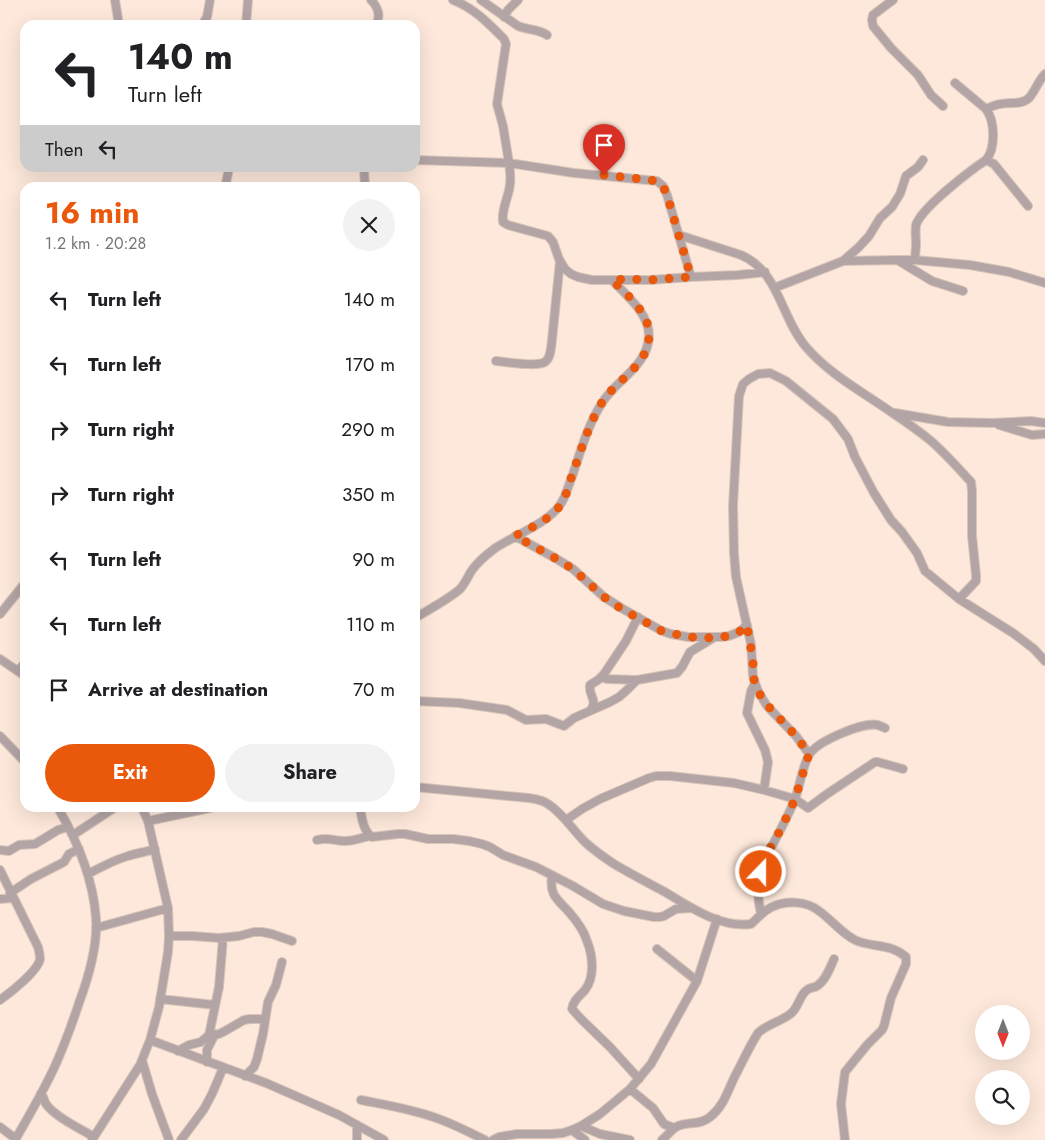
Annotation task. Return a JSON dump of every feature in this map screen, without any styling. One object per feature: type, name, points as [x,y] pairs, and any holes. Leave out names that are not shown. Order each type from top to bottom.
[{"type":"street","points":[[115,0],[118,20]]},
{"type":"street","points":[[205,20],[210,0]]},
{"type":"street","points":[[246,20],[248,0]]},
{"type":"street","points":[[371,0],[376,4],[378,20]]},
{"type":"street","points":[[454,0],[468,6],[477,13],[504,39],[506,44],[497,104],[509,163],[510,184],[502,215],[503,222],[548,236],[553,242],[565,269],[578,277],[592,280],[650,280],[738,276],[765,272]]},
{"type":"street","points":[[481,0],[518,26],[547,35]]},
{"type":"street","points":[[504,17],[518,0]]},
{"type":"street","points":[[892,0],[874,15],[872,20],[873,26],[891,48],[918,75],[932,95],[943,106]]},
{"type":"street","points":[[986,109],[1000,104],[1028,100],[1045,74]]},
{"type":"street","points":[[914,260],[916,228],[920,218],[957,181],[986,160],[992,150],[992,126],[989,113],[955,82]]},
{"type":"street","points":[[420,160],[509,163],[574,173],[656,181],[663,186],[667,195],[691,277]]},
{"type":"street","points":[[843,261],[864,242],[880,218],[892,207],[900,194],[906,176],[918,167],[922,160]]},
{"type":"street","points":[[986,160],[994,164],[1028,206]]},
{"type":"street","points":[[679,235],[750,258],[765,272],[798,337],[806,348],[830,370],[930,440],[971,482],[972,536],[976,581],[959,598]]},
{"type":"street","points":[[897,260],[926,278],[964,291]]},
{"type":"street","points":[[774,288],[843,261],[897,260],[970,265],[1009,272],[1045,283]]},
{"type":"street","points":[[496,361],[542,364],[546,361],[551,351],[560,261]]},
{"type":"street","points":[[420,615],[460,589],[477,564],[493,550],[547,518],[560,506],[592,423],[602,403],[623,378],[638,365],[646,349],[649,336],[644,317],[612,280]]},
{"type":"street","points":[[809,754],[796,736],[768,706],[755,683],[747,625],[736,577],[733,506],[739,396],[743,384],[758,374],[770,373],[786,380],[833,419],[848,439],[855,457],[874,493],[891,520],[917,553],[925,571],[959,598],[1013,633],[1034,649],[1045,661]]},
{"type":"street","points":[[893,413],[935,420],[992,423],[1031,420],[1045,423]]},
{"type":"street","points":[[992,423],[1032,435],[1045,434]]},
{"type":"street","points":[[515,536],[573,569],[604,597],[662,631],[688,637],[713,638],[729,636],[739,632],[747,625]]},
{"type":"street","points":[[0,614],[20,589]]},
{"type":"street","points":[[590,711],[594,702],[589,687],[601,677],[626,641],[638,618]]},
{"type":"street","points":[[601,677],[637,680],[677,673],[690,652],[713,638]]},
{"type":"street","points":[[0,659],[20,672]]},
{"type":"street","points":[[420,701],[459,703],[507,710],[526,720],[546,719],[564,726],[574,718],[619,697],[637,680]]},
{"type":"street","points":[[755,683],[751,691],[747,713],[765,750],[768,762],[764,790]]},
{"type":"street","points":[[761,914],[759,888],[763,861],[795,799],[809,754],[815,748],[853,728],[877,725],[885,728]]},
{"type":"street","points":[[0,736],[20,757]]},
{"type":"street","points":[[566,820],[600,798],[656,776],[734,783],[795,799],[809,808],[875,762],[903,769]]},
{"type":"street","points":[[420,788],[540,800],[548,804],[566,820],[586,844],[603,857],[717,920],[751,924],[761,914],[778,904],[797,902],[818,909],[845,933],[858,941],[900,951],[906,957],[906,964],[890,998],[884,1026],[845,1072],[841,1104],[845,1140]]},
{"type":"street","points":[[0,1127],[16,1140],[58,1060],[84,989],[92,961],[96,928],[94,899],[79,849],[61,812]]},
{"type":"street","points":[[72,835],[108,812]]},
{"type":"street","points":[[41,1093],[50,1108],[93,1138],[140,1065],[150,1040],[160,999],[169,936],[168,908],[155,848],[144,812]]},
{"type":"street","points":[[148,821],[189,812]]},
{"type":"street","points":[[361,812],[363,824],[369,836]]},
{"type":"street","points":[[0,850],[9,851],[19,845],[35,844],[58,830],[68,827]]},
{"type":"street","points":[[317,840],[327,838],[349,841],[369,836],[398,834],[428,839],[469,841],[490,847],[503,855],[536,867],[603,904],[624,911],[660,917],[676,909],[693,908]]},
{"type":"street","points":[[88,874],[121,858],[155,848]]},
{"type":"street","points":[[0,899],[12,895],[31,879],[64,862],[69,854],[79,849]]},
{"type":"street","points":[[0,870],[40,953],[38,964],[26,978],[0,1000]]},
{"type":"street","points":[[552,875],[551,889],[554,897],[570,913],[583,931],[588,942],[591,957],[591,977],[585,989],[573,1003],[572,1008],[639,1079]]},
{"type":"street","points":[[96,928],[168,908]]},
{"type":"street","points":[[493,1140],[508,1135],[551,1134],[572,1130],[600,1114],[630,1089],[651,1064],[697,981],[717,920]]},
{"type":"street","points":[[169,936],[223,938],[262,932],[292,941]]},
{"type":"street","points":[[208,1062],[207,1050],[212,1035],[219,987],[223,938]]},
{"type":"street","points":[[658,949],[697,981]]},
{"type":"street","points":[[662,1140],[674,1128],[701,1122],[716,1112],[726,1097],[758,1033],[791,1014],[806,990],[819,984],[834,959]]},
{"type":"street","points":[[245,1076],[254,1067],[263,1034],[268,1002],[276,985],[282,962]]},
{"type":"street","points":[[160,999],[215,1005]]},
{"type":"street","points":[[178,1051],[189,1045],[201,1042],[244,1020],[250,1018],[265,1019]]},
{"type":"street","points":[[150,1040],[266,1083],[339,1115],[384,1140]]},
{"type":"street","points":[[142,1060],[169,1140]]},
{"type":"street","points":[[182,1140],[212,1094],[222,1068]]},
{"type":"street","points":[[630,1089],[653,1108],[661,1122],[674,1128]]},
{"type":"street","points":[[361,1100],[434,1117],[449,1122],[485,1140]]},
{"type":"street","points":[[357,1140],[358,1125]]},
{"type":"street","points":[[581,1126],[600,1134],[630,1140]]},
{"type":"street","points":[[572,1130],[585,1140]]},
{"type":"street","points":[[530,1133],[538,1140]]},
{"type":"route","points":[[604,175],[656,181],[663,186],[691,277],[612,280],[644,317],[649,336],[646,349],[638,365],[623,378],[602,403],[592,423],[560,506],[547,518],[515,536],[573,569],[604,597],[623,610],[662,631],[688,637],[713,638],[729,636],[739,632],[747,625],[753,661],[753,676],[759,693],[809,754],[795,799],[763,861],[761,872]]}]
